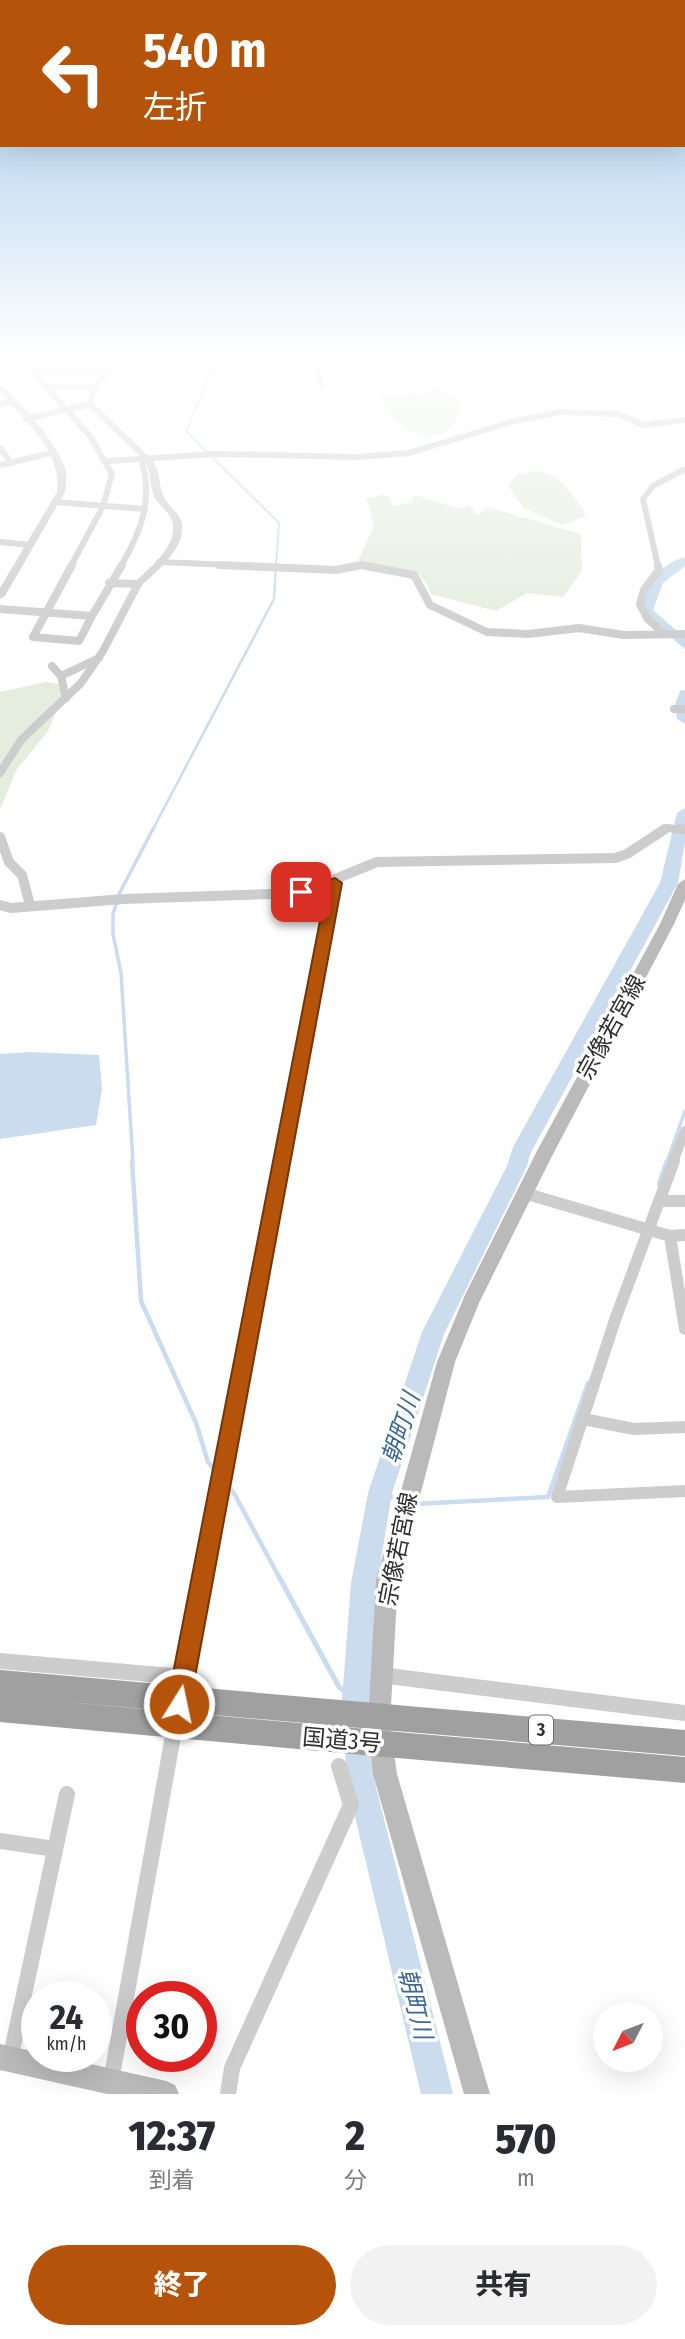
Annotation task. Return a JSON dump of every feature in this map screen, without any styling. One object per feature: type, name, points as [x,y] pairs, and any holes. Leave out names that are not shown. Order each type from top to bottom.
[{"type":"highway","name":"国道3号","points":[[0,1683],[685,1742]]},
{"type":"highway","name":"国道3号","points":[[0,1709],[685,1770]]},
{"type":"main road","name":"宗像若宮線","points":[[477,2094],[385,1774],[379,1724],[387,1580],[438,1387],[471,1301],[575,1091],[672,915],[685,884]]},
{"type":"main road","points":[[5,2059],[166,2094]]},
{"type":"street","points":[[3,452],[11,463]]},
{"type":"street","points":[[100,452],[108,461],[112,473],[110,488],[33,637],[79,641],[108,583],[133,547],[145,509],[144,458]]},
{"type":"street","points":[[0,773],[22,740],[66,698],[99,658],[138,584],[173,544],[176,518],[160,500],[155,469],[138,452]]},
{"type":"street","points":[[108,461],[214,453],[358,457],[413,452]]},
{"type":"street","points":[[0,465],[55,453],[64,473],[64,483],[55,502],[0,596]]},
{"type":"street","points":[[664,634],[642,615],[638,606],[639,597],[659,570],[643,499],[653,486],[685,469]]},
{"type":"street","points":[[55,502],[145,509]]},
{"type":"street","points":[[0,542],[30,545]]},
{"type":"street","points":[[159,562],[336,570],[361,565],[414,575],[430,605],[487,632],[528,634],[579,628],[610,634],[685,634]]},
{"type":"street","points":[[108,583],[138,584]]},
{"type":"street","points":[[0,609],[92,616]]},
{"type":"street","points":[[61,676],[99,658]]},
{"type":"street","points":[[52,666],[61,676],[66,698]]},
{"type":"street","points":[[674,709],[685,709]]},
{"type":"street","points":[[0,905],[11,908],[301,892],[335,883],[365,865],[377,862],[615,858],[627,854],[667,828],[685,830]]},
{"type":"street","points":[[0,837],[9,862],[22,875],[30,905]]},
{"type":"street","points":[[111,2082],[184,1677],[335,883]]},
{"type":"street","points":[[685,1131],[653,1223],[647,1229],[557,1497],[685,1491]]},
{"type":"street","points":[[524,1194],[670,1236],[685,1235]]},
{"type":"street","points":[[661,1201],[685,1201]]},
{"type":"street","points":[[670,1236],[685,1329]]},
{"type":"street","points":[[583,1419],[634,1429],[685,1427]]},
{"type":"street","points":[[0,1661],[184,1677]]},
{"type":"street","points":[[380,1675],[685,1713]]},
{"type":"street","points":[[228,2094],[232,2067],[351,1805],[339,1766]]},
{"type":"street","points":[[5,2059],[66,1794]]},
{"type":"street","points":[[0,1841],[55,1849]]},
{"type":"green space","points":[[534,471],[551,476],[564,485],[585,513],[584,517],[562,525],[524,508],[508,486],[518,474]]},
{"type":"green space","points":[[382,495],[390,497],[393,506],[408,503],[415,495],[457,508],[469,506],[478,515],[487,507],[581,534],[582,571],[563,597],[527,593],[496,611],[431,594],[423,578],[414,572],[386,570],[358,561],[374,526],[366,498]]},
{"type":"green space","points":[[46,682],[58,684],[66,690],[48,731],[17,769],[0,809],[0,692]]},
{"type":"water","points":[[30,1052],[99,1055],[102,1089],[96,1125],[0,1139],[0,1054]]},
{"type":"waterway","points":[[207,452],[279,523],[276,566]]},
{"type":"waterway","name":"朝町川","points":[[685,561],[658,580],[653,587],[646,611],[685,645]]},
{"type":"waterway","points":[[152,831],[274,599],[276,565]]},
{"type":"waterway","name":"朝町川","points":[[685,694],[682,704],[685,719]]},
{"type":"waterway","name":"朝町川","points":[[437,2094],[361,1783],[356,1700],[364,1583],[380,1493],[433,1332],[517,1166],[520,1153],[669,883],[685,813]]},
{"type":"waterway","points":[[133,1162],[121,973],[113,934],[113,914],[119,894],[153,829]]},
{"type":"waterway","points":[[667,1162],[685,1111]]},
{"type":"waterway","points":[[132,1161],[141,1301],[196,1423],[208,1462],[219,1475]]},
{"type":"waterway","points":[[659,1184],[667,1161]]},
{"type":"waterway","points":[[415,1504],[548,1497],[588,1383]]},
{"type":"waterway","points":[[224,1481],[235,1495],[279,1577]]},
{"type":"waterway","points":[[380,1493],[401,1500]]},
{"type":"waterway","points":[[278,1575],[339,1687],[356,1700]]},
{"type":"route","points":[[179,1704],[222,1466],[335,883],[315,891],[301,892]]}]
